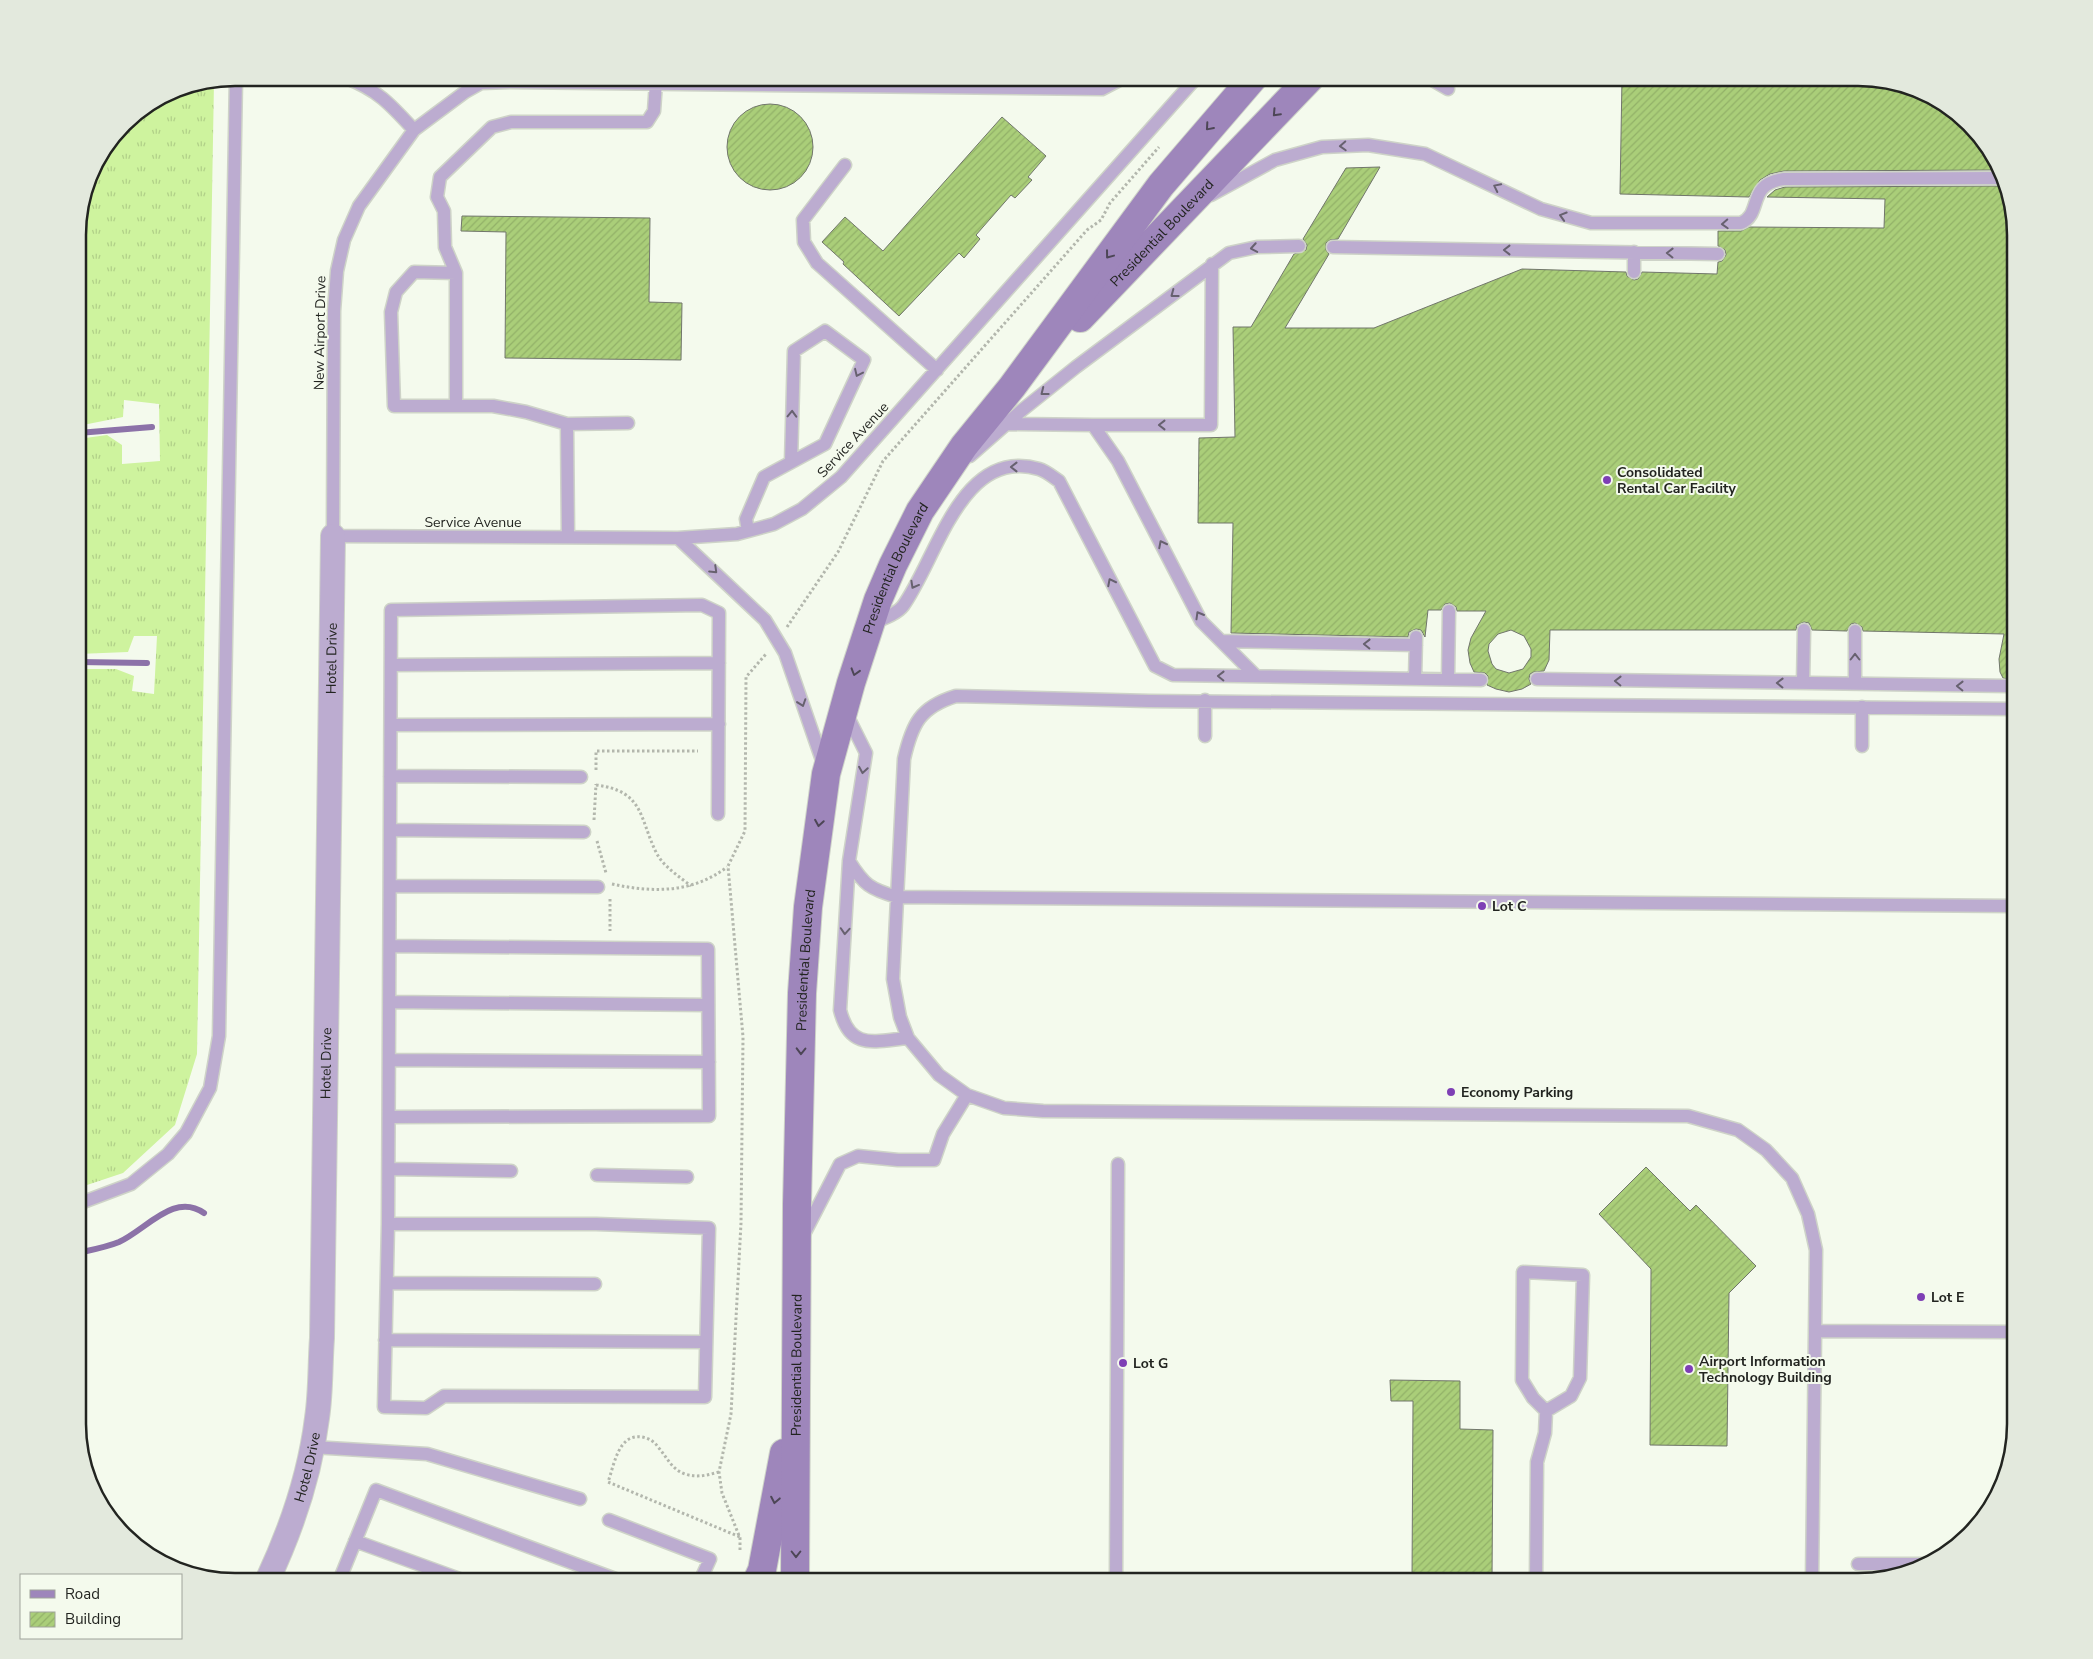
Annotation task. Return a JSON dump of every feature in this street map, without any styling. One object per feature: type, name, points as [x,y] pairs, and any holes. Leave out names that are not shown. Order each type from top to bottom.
[{"type":"main road","name":"Presidential Boulevard","points":[[795,1573],[802,993],[808,907],[826,774],[869,626],[893,565],[920,511],[964,446],[1012,387],[1161,185],[1246,86]]},
{"type":"main road","name":"Presidential Boulevard","points":[[1012,387],[1138,259],[1302,86]]},
{"type":"main road","points":[[761,1573],[797,1383]]},
{"type":"street","name":"Hotel Drive","points":[[271,1573],[282,1550],[297,1506],[318,1417],[322,1338],[333,536]]},
{"type":"lane","name":"New Airport Drive","points":[[993,87],[1102,88],[1105,86]]},
{"type":"lane","name":"Service Avenue","points":[[333,536],[678,538],[737,534],[774,524],[802,509],[841,477],[1189,86]]},
{"type":"lane","points":[[1443,86],[1448,89]]},
{"type":"lane","points":[[87,1201],[131,1184],[168,1154],[186,1133],[210,1088],[219,1036],[236,87]]},
{"type":"lane","points":[[366,87],[388,100],[414,130]]},
{"type":"lane","name":"New Airport Drive","points":[[333,536],[337,271],[344,240],[359,206],[414,130],[474,87]]},
{"type":"lane","points":[[456,405],[456,273],[445,246],[444,211],[437,197],[440,177],[492,127],[511,122],[647,122],[654,111],[656,87]]},
{"type":"lane","points":[[1138,259],[1214,192],[1275,160],[1322,147],[1368,144],[1425,154],[1541,209],[1591,223],[1722,224],[1747,221],[1756,197],[1768,184],[1784,179],[1995,178]]},
{"type":"lane","points":[[845,165],[803,220],[804,242],[817,263],[937,370]]},
{"type":"lane","points":[[938,485],[1006,424],[1228,253],[1257,247],[1299,246]]},
{"type":"lane","points":[[1333,247],[1718,254]]},
{"type":"lane","points":[[1634,252],[1634,272]]},
{"type":"lane","points":[[1006,424],[1211,425],[1212,264]]},
{"type":"lane","points":[[456,273],[414,272],[396,292],[391,312],[394,406],[493,406],[526,412],[567,424],[628,423]]},
{"type":"lane","points":[[748,530],[746,519],[764,477],[825,444],[864,360],[825,331],[794,351],[791,462]]},
{"type":"lane","points":[[567,424],[568,537]]},
{"type":"lane","points":[[1093,424],[1118,461],[1201,621],[1256,676]]},
{"type":"lane","points":[[869,626],[902,608],[963,496],[987,474],[1009,466],[1039,469],[1059,480],[1155,666],[1173,675],[1481,680]]},
{"type":"lane","points":[[678,538],[765,620],[785,652],[826,774]]},
{"type":"lane","points":[[388,1224],[596,1224],[709,1228],[705,1397],[444,1396],[426,1408],[384,1407],[389,1117],[391,610],[702,605],[719,613],[718,814]]},
{"type":"lane","points":[[1448,679],[1449,610]]},
{"type":"lane","points":[[1803,683],[1804,630]]},
{"type":"lane","points":[[1855,631],[1855,684]]},
{"type":"lane","points":[[1221,641],[1416,641],[1415,679]]},
{"type":"lane","points":[[391,665],[719,663]]},
{"type":"lane","points":[[1537,680],[2007,686]]},
{"type":"lane","points":[[1812,1573],[1816,1250],[1808,1214],[1792,1178],[1766,1150],[1738,1130],[1688,1116],[1044,1111],[1004,1108],[967,1095],[939,1075],[908,1038],[900,1017],[893,979],[904,759],[910,733],[928,708],[956,696],[2007,709]]},
{"type":"lane","points":[[1205,700],[1205,736]]},
{"type":"lane","points":[[1862,707],[1862,746]]},
{"type":"lane","points":[[844,709],[866,753],[849,861],[840,1010],[844,1027],[855,1038],[871,1042],[908,1038]]},
{"type":"lane","points":[[391,724],[719,724]]},
{"type":"lane","points":[[390,776],[581,777]]},
{"type":"lane","points":[[390,830],[590,829]]},
{"type":"lane","points":[[849,861],[858,876],[874,890],[897,897],[2007,906]]},
{"type":"lane","points":[[390,886],[604,886]]},
{"type":"lane","points":[[389,1117],[709,1116],[708,949],[390,946]]},
{"type":"lane","points":[[389,1002],[708,1005]]},
{"type":"lane","points":[[389,1060],[709,1062]]},
{"type":"lane","points":[[798,1245],[840,1164],[858,1156],[898,1160],[934,1160],[943,1134],[967,1095]]},
{"type":"lane","points":[[1116,1573],[1118,1164]]},
{"type":"lane","points":[[388,1170],[511,1171]]},
{"type":"lane","points":[[597,1175],[687,1177]]},
{"type":"lane","points":[[1536,1573],[1537,1462],[1546,1433],[1546,1411],[1533,1398],[1522,1380],[1523,1272],[1582,1275],[1580,1378],[1571,1396],[1546,1411]]},
{"type":"lane","points":[[387,1283],[595,1284]]},
{"type":"lane","points":[[1815,1331],[2007,1332]]},
{"type":"lane","points":[[386,1340],[706,1342]]},
{"type":"lane","points":[[312,1447],[427,1454],[580,1499]]},
{"type":"lane","points":[[343,1573],[376,1490],[597,1573]]},
{"type":"lane","points":[[608,1520],[710,1559],[704,1573]]},
{"type":"lane","points":[[355,1541],[441,1573]]},
{"type":"lane","points":[[1858,1564],[1907,1564]]},
{"type":"path","points":[[590,829],[596,785],[596,750],[698,751]]},
{"type":"path","points":[[596,785],[621,792],[637,803],[658,856],[691,886]]},
{"type":"path","points":[[597,836],[610,931]]},
{"type":"path","points":[[604,886],[669,890],[691,886],[714,877],[728,866]]},
{"type":"path","points":[[720,1472],[697,1476],[684,1474],[672,1466],[658,1446],[648,1438],[638,1436],[628,1438],[621,1446],[608,1482],[740,1538]]},
{"type":"green space","points":[[214,88],[197,1054],[175,1125],[123,1173],[87,1185],[87,669],[116,669],[134,676],[132,691],[154,694],[157,636],[134,636],[128,652],[87,654],[87,438],[107,435],[122,445],[122,464],[160,461],[159,404],[124,400],[123,417],[87,424],[87,225],[91,196],[106,161],[117,144],[137,123],[161,106],[178,98]]},
{"type":"building","points":[[1622,86],[1858,86],[1897,91],[1932,106],[1949,117],[1976,144],[1991,170],[1784,171],[1770,174],[1760,180],[1749,197],[1620,194]]},
{"type":"building","points":[[770,104],[786,107],[794,111],[806,123],[810,131],[813,147],[810,163],[806,171],[794,183],[786,187],[770,190],[754,187],[746,183],[734,171],[730,163],[727,147],[730,131],[734,123],[746,111],[754,107]]},
{"type":"building","points":[[1002,117],[1046,156],[1028,177],[1032,180],[1015,198],[1011,195],[976,235],[980,239],[964,258],[959,253],[899,316],[822,242],[845,217],[883,251]]},
{"type":"building","name":"Consolidated Rental Car Facility","points":[[1380,167],[1338,239],[1330,240],[1326,243],[1326,250],[1329,254],[1285,328],[1374,328],[1522,269],[1626,272],[1627,276],[1634,280],[1638,279],[1642,272],[1717,274],[1718,262],[1722,261],[1726,255],[1725,250],[1718,246],[1718,231],[1741,231],[1749,227],[1884,228],[1885,199],[1767,197],[1775,190],[1785,187],[1998,186],[2002,196],[2007,235],[2007,679],[2003,678],[2000,672],[1999,659],[2004,634],[1863,631],[1862,627],[1855,623],[1851,624],[1847,631],[1812,630],[1809,623],[1804,622],[1797,625],[1796,630],[1550,630],[1549,660],[1544,671],[1530,674],[1531,684],[1522,689],[1509,692],[1487,685],[1488,676],[1485,673],[1474,672],[1470,663],[1468,650],[1471,638],[1486,611],[1457,611],[1456,607],[1450,603],[1445,604],[1441,610],[1428,610],[1425,637],[1421,630],[1416,629],[1409,632],[1408,637],[1231,633],[1233,523],[1198,523],[1199,438],[1235,437],[1233,327],[1251,327],[1294,254],[1306,250],[1307,245],[1303,239],[1346,168]],"holes":[[[1511,630],[1524,636],[1531,649],[1531,657],[1523,669],[1509,673],[1496,669],[1492,664],[1488,651],[1489,644],[1498,634]]]},
{"type":"building","points":[[462,216],[650,218],[649,302],[682,303],[681,360],[505,358],[506,232],[461,231]]},
{"type":"building","name":"Airport Information Technology Building","points":[[1646,1167],[1690,1211],[1696,1205],[1756,1266],[1729,1293],[1727,1446],[1650,1445],[1651,1269],[1599,1214]]},
{"type":"building","points":[[1390,1380],[1460,1381],[1460,1429],[1493,1430],[1492,1573],[1412,1573],[1413,1401],[1391,1401]]},
{"type":"waterway","points":[[87,432],[152,427]]},
{"type":"waterway","points":[[87,662],[147,663]]},
{"type":"waterway","points":[[87,1251],[119,1242],[171,1210],[182,1207],[193,1208],[204,1213]]},
{"type":"place","name":"Consolidated Rental Car Facility","points":[[1607,480]]},
{"type":"place","name":"Lot C","points":[[1482,906]]},
{"type":"place","name":"Economy Parking","points":[[1451,1092]]},
{"type":"place","name":"Lot E","points":[[1921,1297]]},
{"type":"place","name":"Lot G","points":[[1123,1363]]},
{"type":"place","name":"Airport Information Technology Building","points":[[1689,1369]]}]
